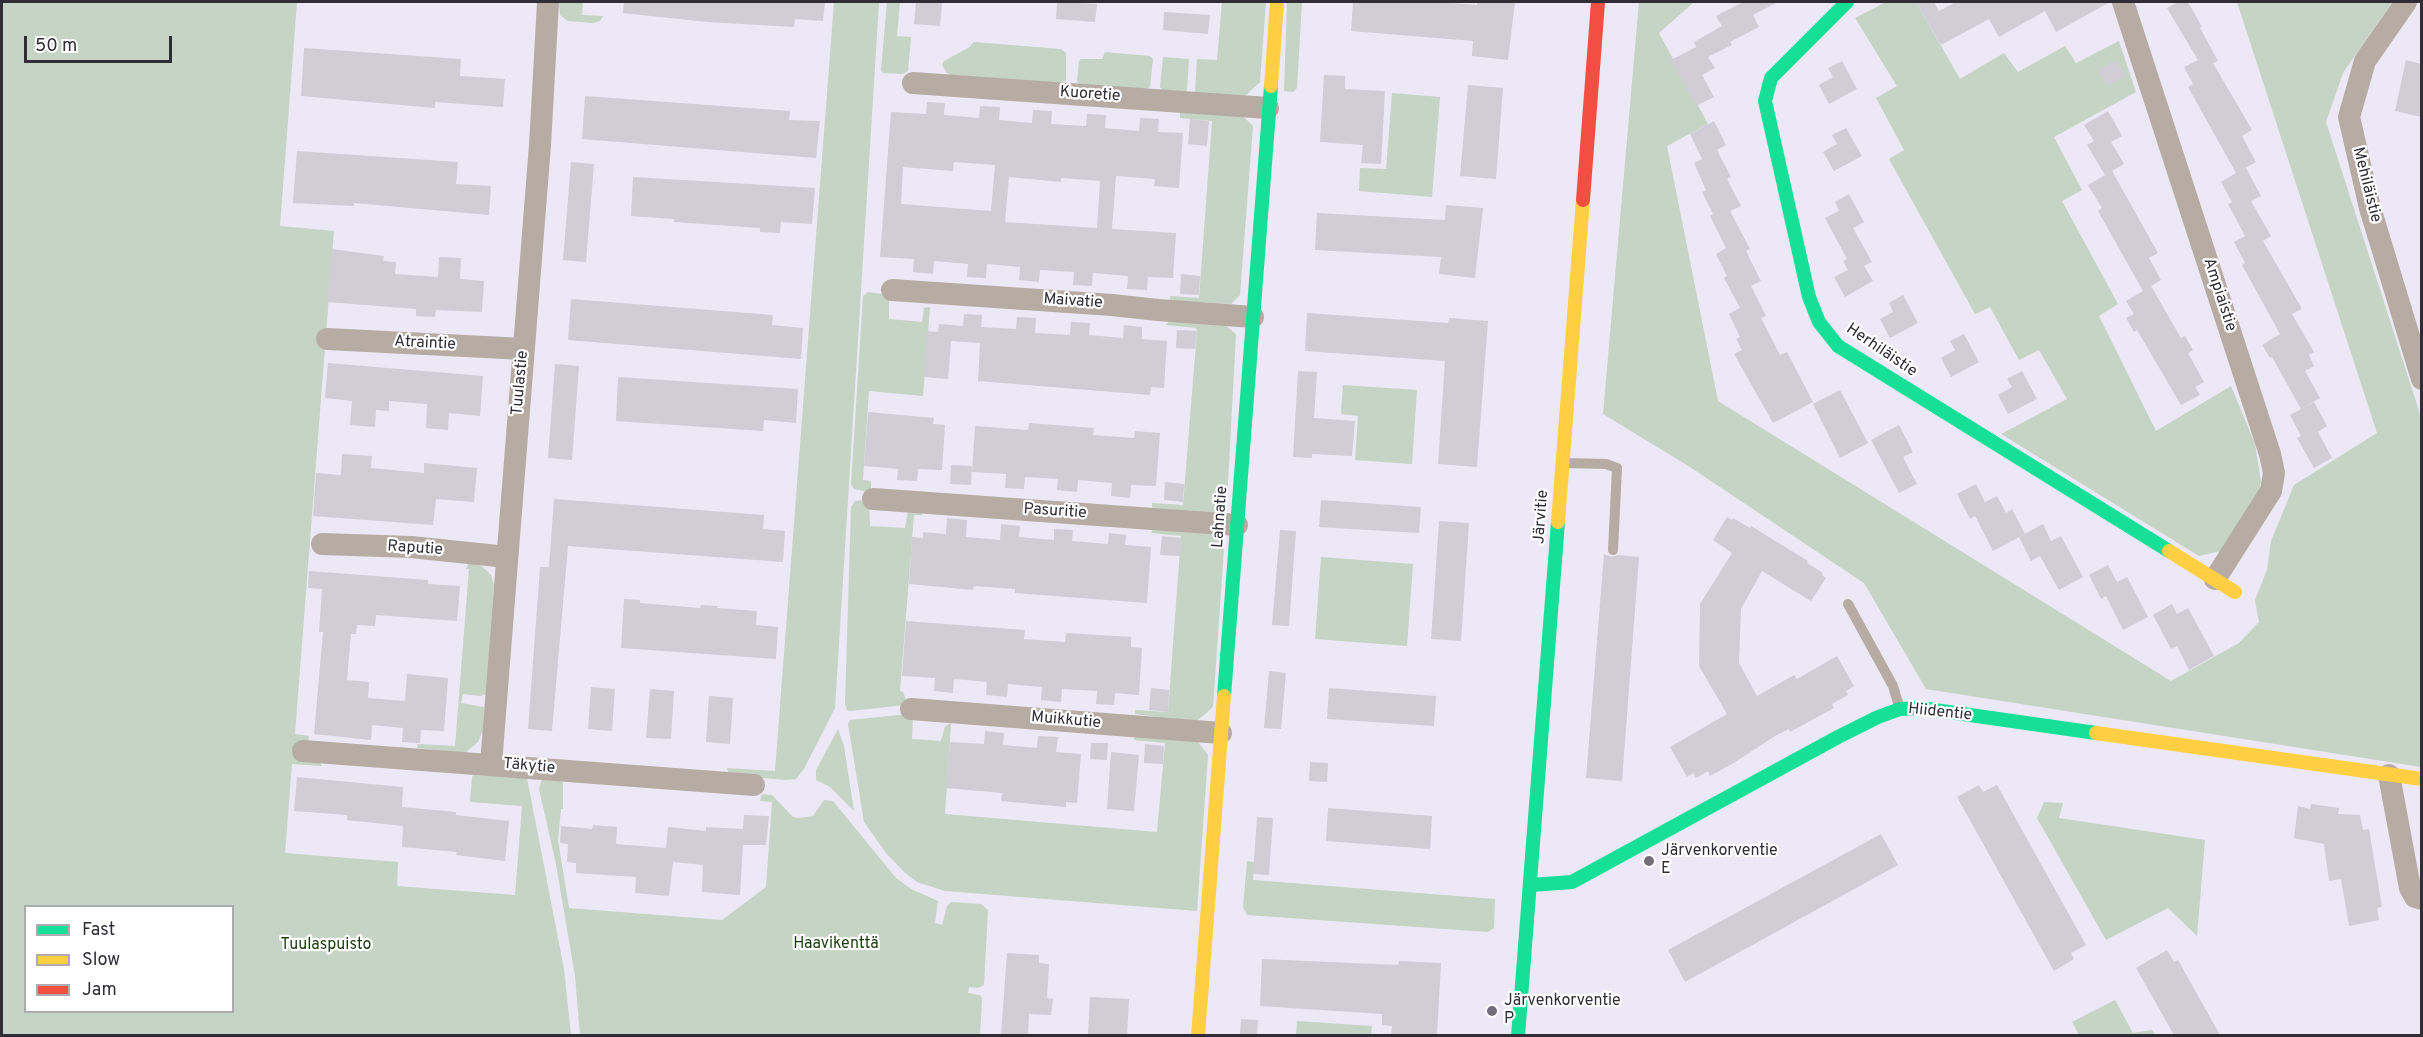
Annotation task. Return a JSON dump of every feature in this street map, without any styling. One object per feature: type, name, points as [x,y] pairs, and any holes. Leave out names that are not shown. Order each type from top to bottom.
[{"type":"street","name":"Tuulastie","points":[[491,764],[524,349],[548,2]]},
{"type":"street","name":"Lahnatie","points":[[1198,1035],[1276,2]]},
{"type":"street","name":"Järvitie","points":[[1518,1035],[1598,2]]},
{"type":"street","name":"Herhiläistie","points":[[1847,2],[1771,78],[1765,101],[1809,297],[1818,322],[1838,346],[2235,592]]},
{"type":"street","name":"Ampiaistie","points":[[2123,2],[2267,442],[2274,473],[2271,491],[2216,579]]},
{"type":"street","name":"Mehiläistie","points":[[2406,2],[2365,61],[2349,117],[2370,208],[2421,379]]},
{"type":"street","name":"Kuoretie","points":[[913,83],[1268,108]]},
{"type":"street","name":"Maivatie","points":[[892,290],[1112,304],[1253,317]]},
{"type":"street","name":"Atraintie","points":[[327,339],[524,349]]},
{"type":"street","name":"Pasuritie","points":[[873,499],[1237,525]]},
{"type":"street","name":"Raputie","points":[[322,544],[411,547],[507,557]]},
{"type":"street","name":"Hiidentie","points":[[1531,885],[1572,882],[1838,737],[1900,709],[1921,708],[2421,779]]},
{"type":"street","name":"Muikkutie","points":[[911,709],[1221,733]]},
{"type":"street","name":"Täkytie","points":[[303,751],[754,785]]},
{"type":"street","points":[[2389,775],[2410,888],[2415,897],[2421,899]]},
{"type":"lane","points":[[1563,463],[1606,464],[1617,468],[1613,550]]},
{"type":"lane","points":[[1848,604],[1893,686],[1900,709]]},
{"type":"green space","name":"Tuulaspuisto","points":[[2,2],[297,2],[280,226],[334,231],[295,734],[309,736],[308,742],[322,766],[292,764],[285,853],[398,862],[397,886],[515,895],[522,806],[470,802],[472,778],[473,775],[527,778],[564,969],[571,1035],[2,1035]]},
{"type":"green space","points":[[559,2],[583,2],[582,15],[603,16],[600,21],[593,23],[568,21],[560,15]]},
{"type":"green space","points":[[834,2],[879,2],[835,708],[804,769],[796,779],[729,775],[727,768],[775,771]]},
{"type":"green space","points":[[887,2],[900,2],[897,36],[911,37],[908,71],[903,74],[883,73],[881,70]]},
{"type":"green space","points":[[1222,2],[1266,2],[1260,82],[1245,96],[1199,94],[1195,91],[1197,59],[1217,60]]},
{"type":"green space","points":[[1287,2],[1302,2],[1297,88],[1293,92],[1284,91]]},
{"type":"green space","points":[[1639,2],[1694,2],[1659,33],[1708,124],[1667,146],[1718,401],[2171,681],[2239,643],[2259,622],[2255,600],[2267,570],[2271,541],[2294,485],[2377,433],[2237,2],[2392,2],[2343,73],[2326,122],[2421,417],[2421,767],[1926,689],[1864,583],[1690,467],[1603,414]]},
{"type":"green space","points":[[1886,2],[1916,2],[1960,79],[2004,53],[2018,72],[2065,46],[2076,63],[2119,41],[2136,92],[2054,137],[2082,190],[2062,201],[2118,304],[2099,316],[2156,431],[2231,386],[2255,444],[2261,482],[2258,494],[2221,551],[2199,556],[2001,434],[2067,399],[2039,350],[2019,360],[1990,307],[1975,314],[1889,159],[1904,150],[1876,98],[1897,86],[1855,18]]},
{"type":"green space","points":[[974,42],[1061,49],[1066,53],[1066,80],[1062,83],[947,73],[942,65],[944,61],[968,48]]},
{"type":"green space","points":[[1105,52],[1150,56],[1153,59],[1150,87],[1146,89],[1080,85],[1077,81],[1079,61],[1081,59],[1102,59]]},
{"type":"green space","points":[[1163,57],[1189,59],[1187,90],[1183,93],[1163,91],[1160,87]]},
{"type":"green space","points":[[1392,93],[1440,97],[1432,197],[1359,191],[1360,168],[1386,169]]},
{"type":"green space","points":[[1180,112],[1242,115],[1253,126],[1240,295],[1231,304],[1171,301],[1170,299],[1170,296],[1199,298],[1212,121],[1180,118]]},
{"type":"green space","points":[[868,292],[889,295],[889,319],[922,322],[924,308],[930,307],[923,396],[869,391],[863,480],[871,481],[871,490],[868,492],[854,489],[851,484],[863,296]]},
{"type":"green space","points":[[1170,320],[1224,324],[1236,334],[1227,501],[1212,513],[1152,507],[1152,503],[1183,505],[1197,331],[1196,328],[1166,325]]},
{"type":"green space","points":[[1343,385],[1417,390],[1412,464],[1355,460],[1358,416],[1341,414]]},
{"type":"green space","points":[[867,500],[870,526],[905,528],[908,511],[922,511],[922,515],[914,515],[900,691],[903,692],[907,702],[905,705],[850,711],[847,710],[845,704],[851,507],[855,501]]},
{"type":"green space","points":[[1153,529],[1213,534],[1224,548],[1213,707],[1198,720],[1190,722],[1135,714],[1135,710],[1168,712],[1181,536],[1151,533]]},
{"type":"green space","points":[[1321,557],[1413,564],[1407,646],[1315,639]]},
{"type":"green space","points":[[469,563],[486,570],[491,575],[494,585],[486,694],[481,696],[463,694],[461,703],[484,707],[483,730],[478,742],[465,753],[417,748],[418,744],[455,746],[469,569],[466,569]]},
{"type":"green space","points":[[909,714],[913,717],[912,739],[941,741],[945,726],[951,723],[945,814],[1157,832],[1165,743],[1134,740],[1134,738],[1137,735],[1198,742],[1208,755],[1197,911],[945,891],[917,882],[886,853],[864,822],[848,724],[850,720]]},
{"type":"green space","points":[[838,729],[844,746],[854,811],[830,787],[816,780],[816,770]]},
{"type":"green space","name":"Haavikenttä","points":[[542,779],[563,783],[563,809],[561,809],[558,840],[569,908],[722,920],[766,887],[772,802],[760,801],[762,794],[772,795],[793,817],[798,818],[813,816],[824,800],[833,801],[896,878],[911,889],[938,901],[935,923],[942,925],[947,906],[951,902],[981,904],[988,910],[984,985],[978,988],[969,987],[968,993],[980,995],[982,998],[980,1035],[580,1035],[575,976],[556,864],[539,789]]},
{"type":"green space","points":[[2044,802],[2063,803],[2059,818],[2205,840],[2197,936],[2168,908],[2106,940],[2037,818]]},
{"type":"green space","points":[[1247,861],[1254,862],[1253,880],[1495,899],[1494,928],[1488,932],[1247,915],[1243,907]]},
{"type":"green space","points":[[2115,1000],[2133,1033],[2152,1030],[2155,1035],[2079,1035],[2072,1022]]},
{"type":"green space","points":[[1297,1021],[1372,1026],[1371,1035],[1296,1035]]},
{"type":"building","points":[[624,2],[825,2],[823,21],[795,19],[794,27],[707,22],[623,13]]},
{"type":"building","points":[[916,2],[942,2],[940,26],[914,24]]},
{"type":"building","points":[[1057,2],[1097,4],[1095,22],[1056,19]]},
{"type":"building","points":[[1353,2],[1437,2],[1477,5],[1477,2],[1515,2],[1508,60],[1472,56],[1473,41],[1351,31]]},
{"type":"building","points":[[1743,2],[1778,2],[1753,15],[1759,27],[1730,42],[1732,45],[1708,57],[1715,68],[1702,75],[1714,97],[1696,106],[1671,60],[1696,47],[1694,42],[1722,26],[1716,16]]},
{"type":"building","points":[[1916,2],[1934,2],[1939,11],[1956,2],[2110,2],[2056,32],[2045,11],[1999,37],[1989,19],[1941,45]]},
{"type":"building","points":[[2178,2],[2188,2],[2218,61],[2213,63],[2252,130],[2242,136],[2256,162],[2238,172],[2246,168],[2261,196],[2251,201],[2271,236],[2263,241],[2302,309],[2292,314],[2314,352],[2309,355],[2314,366],[2305,371],[2320,398],[2301,409],[2272,357],[2270,358],[2262,345],[2280,334],[2242,265],[2245,263],[2234,242],[2245,236],[2228,204],[2232,202],[2221,182],[2236,173],[2188,87],[2193,84],[2184,67],[2198,60],[2167,8]]},
{"type":"building","points":[[1164,12],[1210,15],[1208,34],[1163,30]]},
{"type":"building","points":[[304,48],[461,59],[460,76],[505,79],[503,107],[435,102],[435,108],[301,96]]},
{"type":"building","points":[[2116,60],[2125,76],[2107,86],[2098,70]]},
{"type":"building","points":[[2406,60],[2421,64],[2421,117],[2395,111]]},
{"type":"building","points":[[1842,61],[1857,89],[1829,104],[1819,85],[1833,77],[1828,68]]},
{"type":"building","points":[[1324,75],[1345,76],[1345,89],[1385,91],[1381,164],[1361,163],[1363,145],[1320,142]]},
{"type":"building","points":[[1468,85],[1503,88],[1496,179],[1460,176]]},
{"type":"building","points":[[585,96],[790,111],[789,120],[820,121],[816,158],[582,139]]},
{"type":"building","points":[[927,102],[945,103],[944,115],[979,118],[980,106],[1000,107],[999,120],[1032,123],[1033,110],[1052,111],[1051,124],[1086,126],[1087,114],[1106,115],[1105,128],[1139,131],[1140,118],[1159,119],[1158,132],[1183,133],[1179,188],[1154,186],[1155,179],[1116,176],[1112,229],[1176,233],[1173,278],[1148,277],[1147,290],[1127,289],[1128,276],[1093,273],[1092,286],[1073,285],[1074,272],[1040,270],[1039,282],[1019,280],[1020,267],[987,264],[986,278],[967,277],[968,264],[934,261],[933,274],[913,272],[914,259],[880,257],[891,112],[926,114]],"holes":[[[954,162],[995,165],[991,211],[901,204],[903,167],[953,171]],[[1009,177],[1061,182],[1061,178],[1100,181],[1097,228],[1005,222]]]},
{"type":"building","points":[[2108,111],[2122,136],[2111,142],[2124,164],[2112,171],[2158,253],[2149,258],[2161,280],[2151,286],[2181,338],[2185,336],[2193,350],[2188,353],[2204,382],[2195,387],[2200,395],[2181,405],[2137,330],[2134,332],[2126,318],[2134,314],[2126,301],[2143,291],[2098,211],[2102,208],[2088,185],[2105,175],[2087,145],[2094,141],[2084,125]]},
{"type":"building","points":[[1190,119],[1209,121],[1207,146],[1188,144]]},
{"type":"building","points":[[1714,121],[1726,145],[1717,150],[1731,177],[1727,179],[1741,206],[1730,211],[1750,249],[1746,251],[1761,281],[1751,286],[1766,316],[1761,318],[1780,355],[1787,352],[1813,402],[1773,423],[1734,354],[1742,350],[1736,339],[1740,337],[1729,314],[1740,308],[1724,278],[1727,276],[1716,254],[1726,248],[1710,216],[1713,214],[1702,192],[1706,190],[1694,163],[1702,159],[1690,134]]},
{"type":"building","points":[[1846,128],[1862,156],[1834,171],[1823,152],[1837,144],[1832,135]]},
{"type":"building","points":[[297,151],[458,162],[456,184],[491,186],[489,215],[354,203],[354,206],[293,203]]},
{"type":"building","points":[[571,162],[594,164],[586,262],[563,260]]},
{"type":"building","points":[[633,177],[815,188],[812,224],[781,222],[780,233],[760,232],[760,228],[674,222],[674,219],[631,216]]},
{"type":"building","points":[[1849,194],[1864,222],[1853,228],[1872,262],[1864,266],[1873,281],[1845,297],[1834,277],[1848,270],[1843,261],[1847,259],[1825,218],[1839,211],[1835,202]]},
{"type":"building","points":[[1446,205],[1483,208],[1475,278],[1439,274],[1441,257],[1315,250],[1317,213],[1445,220]]},
{"type":"building","points":[[332,249],[384,256],[383,261],[396,262],[395,274],[438,277],[439,257],[461,258],[460,279],[484,281],[482,312],[436,310],[435,317],[416,316],[416,309],[327,302]]},
{"type":"building","points":[[1181,274],[1200,276],[1199,295],[1180,294]]},
{"type":"building","points":[[1903,295],[1918,323],[1890,338],[1880,319],[1893,312],[1889,303]]},
{"type":"building","points":[[571,299],[773,315],[772,325],[803,328],[801,359],[568,340]]},
{"type":"building","points":[[1307,313],[1448,323],[1449,318],[1488,321],[1477,467],[1438,464],[1445,361],[1305,351]]},
{"type":"building","points":[[964,314],[982,315],[981,327],[1016,329],[1017,317],[1036,318],[1035,333],[1070,335],[1071,322],[1090,323],[1089,335],[1123,338],[1124,325],[1142,327],[1142,339],[1167,341],[1164,388],[1151,387],[1150,395],[978,381],[980,343],[951,341],[948,379],[924,377],[927,331],[938,332],[939,324],[963,326]]},
{"type":"building","points":[[1177,330],[1197,331],[1195,349],[1176,348]]},
{"type":"building","points":[[1964,334],[1979,362],[1951,377],[1941,358],[1955,350],[1950,341]]},
{"type":"building","points":[[328,363],[483,376],[480,416],[449,413],[448,430],[426,428],[427,404],[389,401],[389,411],[376,410],[375,427],[350,425],[352,401],[325,398]]},
{"type":"building","points":[[555,364],[579,366],[572,460],[548,458]]},
{"type":"building","points":[[1298,371],[1317,372],[1314,418],[1355,421],[1352,456],[1312,454],[1312,458],[1293,457]]},
{"type":"building","points":[[2022,371],[2037,399],[2008,414],[1998,395],[2012,387],[2007,379]]},
{"type":"building","points":[[618,377],[798,389],[796,423],[764,420],[763,431],[616,421]]},
{"type":"building","points":[[1840,390],[1868,443],[1840,458],[1813,404]]},
{"type":"building","points":[[2314,402],[2327,426],[2318,432],[2332,458],[2314,468],[2297,438],[2301,436],[2290,415]]},
{"type":"building","points":[[868,412],[934,418],[933,424],[945,425],[942,470],[918,469],[917,481],[897,480],[898,469],[864,466]]},
{"type":"building","points":[[1029,423],[1094,428],[1093,435],[1134,438],[1135,431],[1160,433],[1156,486],[1131,485],[1130,498],[1111,496],[1112,483],[1078,480],[1077,492],[1057,490],[1058,479],[1025,477],[1024,489],[1005,488],[1006,474],[972,472],[975,426],[1028,430]]},
{"type":"building","points":[[1899,425],[1913,452],[1903,457],[1917,484],[1899,493],[1871,440]]},
{"type":"building","points":[[342,454],[372,456],[371,468],[424,473],[424,463],[477,468],[474,502],[436,499],[433,525],[313,516],[316,473],[341,475]]},
{"type":"building","points":[[951,465],[972,466],[971,485],[950,484]]},
{"type":"building","points":[[1165,482],[1184,484],[1183,502],[1164,500]]},
{"type":"building","points":[[1976,484],[1985,502],[1997,496],[2006,513],[2012,509],[2025,534],[1993,551],[1975,516],[1970,519],[1957,494]]},
{"type":"building","points":[[554,499],[764,515],[763,529],[785,531],[783,562],[568,546],[552,731],[528,729],[540,567],[549,567]]},
{"type":"building","points":[[1321,500],[1421,507],[1419,533],[1319,527]]},
{"type":"building","points":[[1727,517],[1750,528],[1751,526],[1808,561],[1807,563],[1823,573],[1822,575],[1826,578],[1811,601],[1762,571],[1741,609],[1739,663],[1757,696],[1794,675],[1797,679],[1837,656],[1854,686],[1846,691],[1848,695],[1832,704],[1834,708],[1790,732],[1789,729],[1775,736],[1710,776],[1708,771],[1696,778],[1693,773],[1687,777],[1670,747],[1727,714],[1699,666],[1700,604],[1732,553],[1713,540]]},
{"type":"building","points":[[947,518],[967,520],[966,537],[1000,540],[1001,524],[1020,526],[1019,537],[1054,540],[1054,529],[1073,530],[1072,541],[1108,544],[1109,533],[1126,535],[1125,545],[1151,547],[1147,603],[1015,593],[1015,589],[974,586],[973,590],[909,584],[912,537],[923,538],[923,532],[946,534]]},
{"type":"building","points":[[1439,521],[1469,523],[1461,641],[1431,639]]},
{"type":"building","points":[[2043,524],[2051,541],[2061,536],[2083,577],[2059,590],[2040,556],[2031,561],[2019,537]]},
{"type":"building","points":[[1280,530],[1296,531],[1289,626],[1272,625]]},
{"type":"building","points":[[1162,536],[1181,538],[1180,556],[1160,555]]},
{"type":"building","points":[[1604,554],[1612,557],[1618,555],[1639,557],[1622,781],[1586,778]]},
{"type":"building","points":[[2108,565],[2117,582],[2127,577],[2148,617],[2123,630],[2106,596],[2101,599],[2089,575]]},
{"type":"building","points":[[309,571],[428,580],[428,584],[460,586],[457,621],[376,615],[375,626],[357,625],[356,634],[351,634],[347,680],[369,682],[368,698],[405,701],[407,674],[448,678],[444,731],[421,730],[420,743],[402,742],[403,728],[372,725],[371,740],[314,734],[323,632],[319,632],[322,589],[308,588]]},
{"type":"building","points":[[624,599],[640,600],[640,603],[700,608],[701,605],[718,606],[717,608],[757,611],[756,625],[778,627],[776,659],[621,648]]},
{"type":"building","points":[[2172,604],[2177,614],[2188,608],[2214,656],[2189,670],[2177,646],[2171,649],[2153,615]]},
{"type":"building","points":[[906,621],[1025,630],[1024,639],[1065,642],[1066,633],[1131,637],[1131,647],[1142,648],[1139,695],[1115,693],[1114,705],[1096,704],[1097,691],[1062,689],[1061,702],[1041,700],[1042,687],[1008,684],[1007,697],[986,695],[987,682],[954,679],[953,693],[934,691],[935,678],[902,676]]},
{"type":"building","points":[[1269,671],[1286,673],[1281,729],[1264,728]]},
{"type":"building","points":[[591,687],[615,689],[612,731],[588,729]]},
{"type":"building","points":[[1151,688],[1169,690],[1168,712],[1149,710]]},
{"type":"building","points":[[1329,688],[1436,696],[1434,726],[1327,719]]},
{"type":"building","points":[[650,689],[674,691],[671,739],[646,738]]},
{"type":"building","points":[[709,696],[733,698],[730,744],[706,742]]},
{"type":"building","points":[[985,731],[1004,733],[1003,745],[1037,748],[1038,736],[1058,737],[1056,752],[1081,754],[1077,803],[1066,802],[1066,807],[1001,801],[1002,793],[946,788],[950,742],[984,744]]},
{"type":"building","points":[[1091,743],[1108,743],[1107,760],[1090,759]]},
{"type":"building","points":[[1145,744],[1164,746],[1163,764],[1144,763]]},
{"type":"building","points":[[1111,752],[1139,755],[1134,811],[1107,809]]},
{"type":"building","points":[[1310,762],[1328,763],[1327,782],[1309,781]]},
{"type":"building","points":[[297,777],[403,787],[402,807],[456,812],[456,815],[509,821],[505,861],[456,855],[457,852],[402,847],[403,826],[347,820],[347,815],[294,811]]},
{"type":"building","points":[[1979,785],[1983,792],[1997,785],[2086,945],[2071,953],[2074,959],[2054,971],[1957,797]]},
{"type":"building","points":[[2311,804],[2339,808],[2338,814],[2360,815],[2363,830],[2369,829],[2382,907],[2377,908],[2379,920],[2349,926],[2341,879],[2329,881],[2324,844],[2294,838],[2298,806],[2310,809]]},
{"type":"building","points":[[1328,808],[1432,816],[1430,849],[1326,841]]},
{"type":"building","points":[[744,815],[769,816],[766,845],[743,845],[740,895],[702,892],[703,865],[673,862],[669,896],[635,893],[636,877],[576,873],[576,863],[567,862],[568,844],[560,843],[561,826],[592,829],[593,825],[617,827],[616,844],[666,848],[668,827],[706,831],[706,827],[743,829]]},
{"type":"building","points":[[1257,817],[1273,818],[1269,875],[1253,874]]},
{"type":"building","points":[[1881,834],[1898,865],[1685,982],[1668,950]]},
{"type":"building","points":[[2167,950],[2174,962],[2178,960],[2220,1035],[2174,1035],[2136,968]]},
{"type":"building","points":[[1007,953],[1039,955],[1039,963],[1049,964],[1047,998],[1053,999],[1051,1015],[1029,1014],[1028,1035],[1001,1035]]},
{"type":"building","points":[[1262,959],[1398,965],[1399,961],[1441,963],[1437,1035],[1391,1035],[1392,1026],[1382,1025],[1382,1014],[1260,1006]]},
{"type":"building","points":[[1090,997],[1129,999],[1127,1035],[1088,1035]]},
{"type":"building","points":[[1241,1019],[1258,1020],[1257,1035],[1240,1035]]},
{"type":"traffic: fast","points":[[1847,2],[1771,78],[1765,101],[1809,297],[1819,322],[1838,346],[2169,551]]},
{"type":"traffic: fast","points":[[1224,696],[1271,86]]},
{"type":"traffic: fast","points":[[1518,1036],[1558,522]]},
{"type":"traffic: fast","points":[[1531,885],[1572,882],[1838,737],[1900,709],[1921,708],[2096,733]]},
{"type":"traffic: slow","points":[[1271,86],[1277,2]]},
{"type":"traffic: slow","points":[[1558,522],[1583,200]]},
{"type":"traffic: slow","points":[[2169,551],[2235,592]]},
{"type":"traffic: slow","points":[[1198,1036],[1224,696]]},
{"type":"traffic: slow","points":[[2096,733],[2422,779]]},
{"type":"traffic: jam","points":[[1583,200],[1598,2]]},
{"type":"place","name":"Järvenkorventie E","points":[[1649,861]]},
{"type":"place","name":"Järvenkorventie P","points":[[1492,1011]]}]
